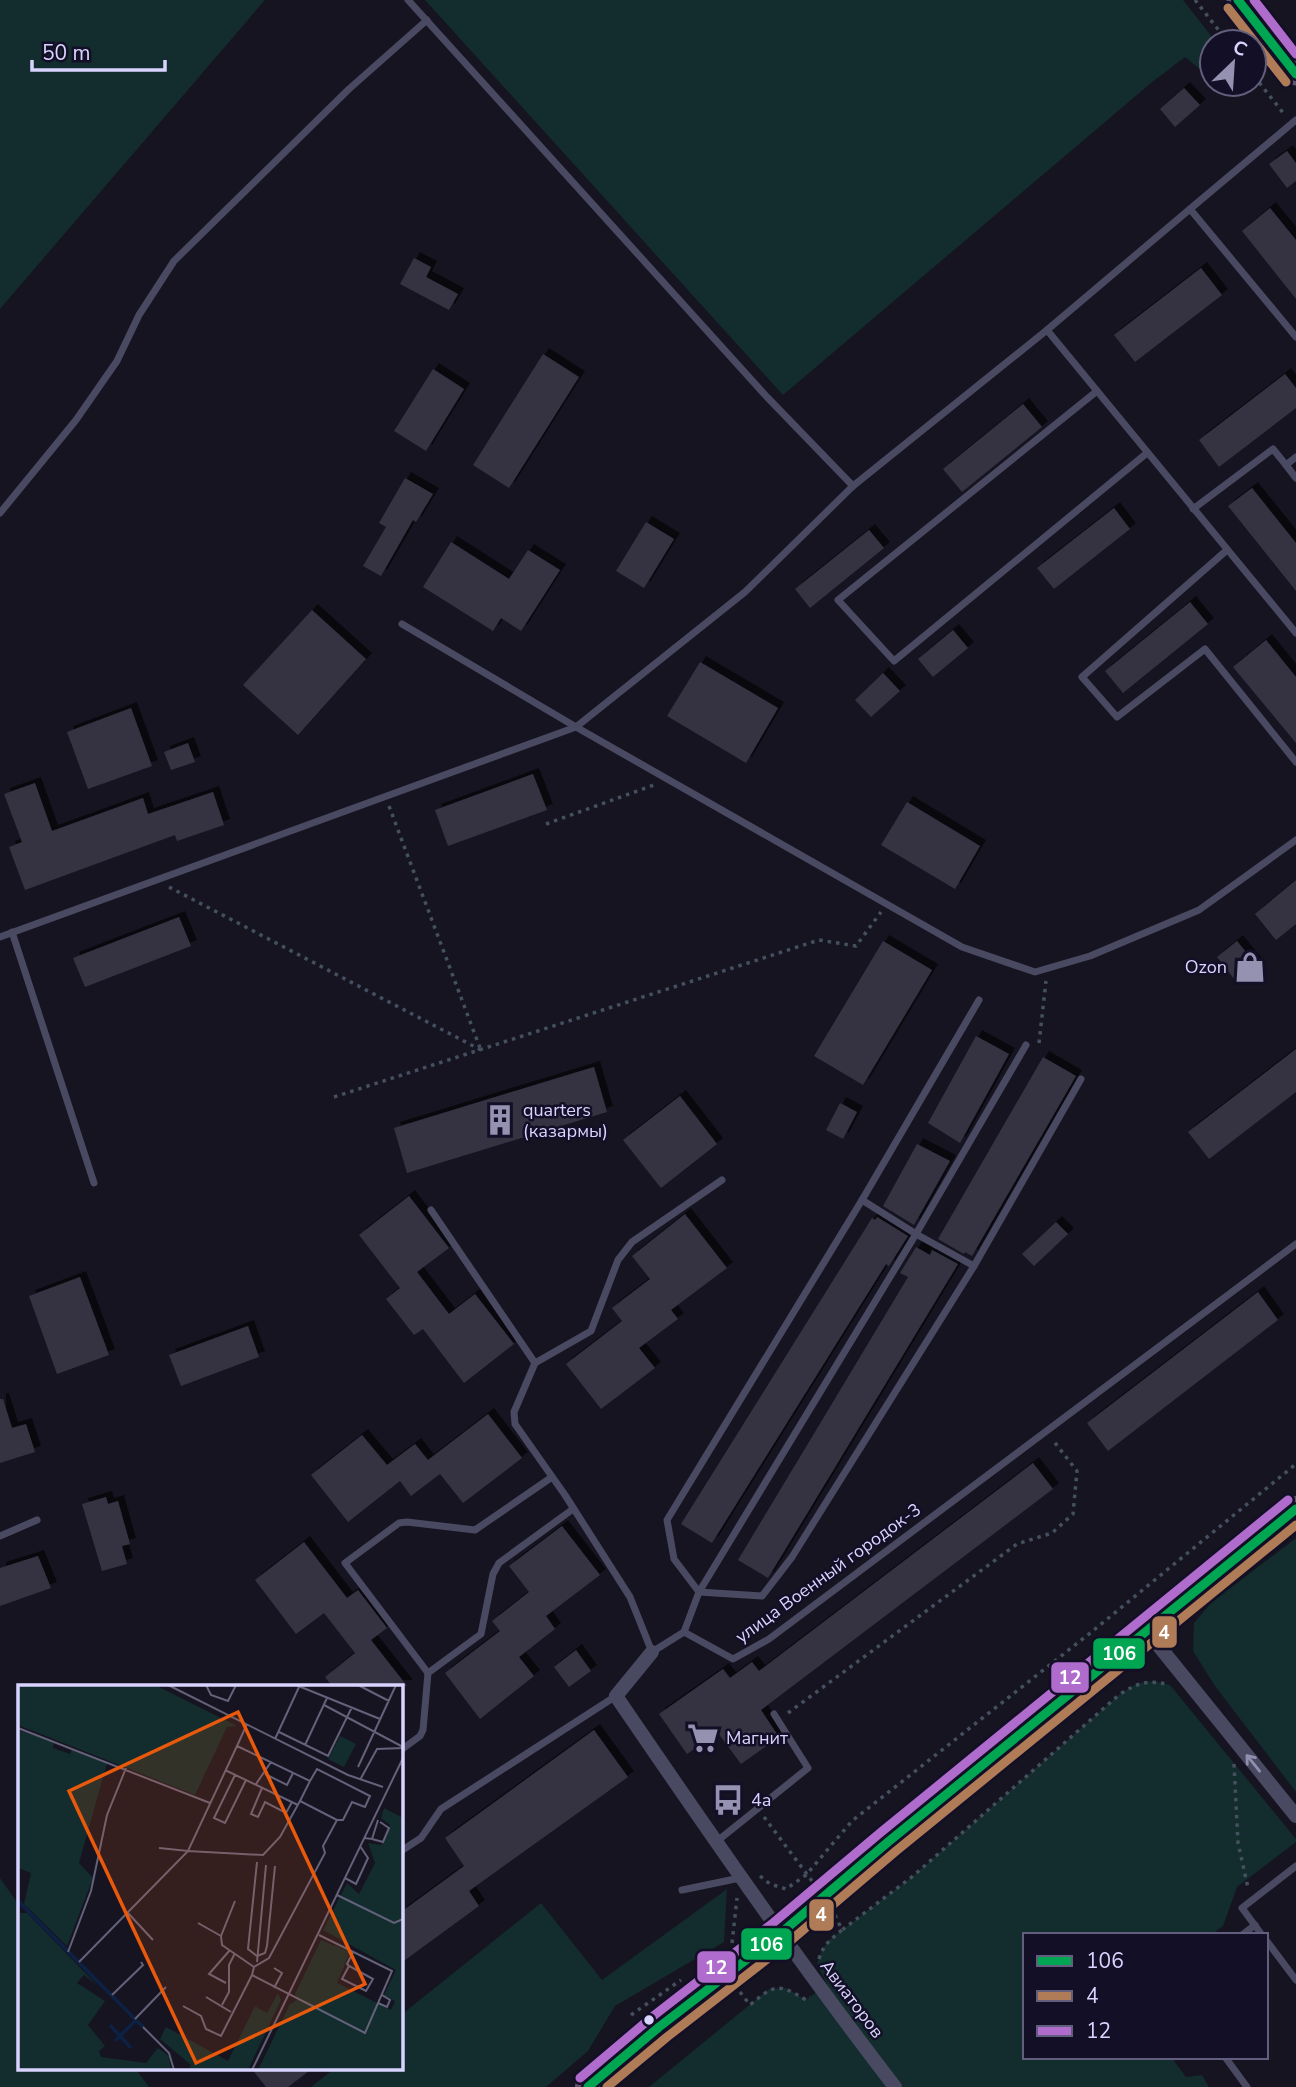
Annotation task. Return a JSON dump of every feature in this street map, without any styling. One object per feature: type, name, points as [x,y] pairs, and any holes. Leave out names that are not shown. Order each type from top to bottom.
[{"type":"highway","points":[[588,2087],[781,1933],[1296,1509]]},
{"type":"main road","points":[[1238,0],[1296,74]]},
{"type":"street","points":[[1146,1630],[1296,1816]]},
{"type":"street","points":[[616,1696],[652,1652]]},
{"type":"street","name":"Авиаторов","points":[[616,1696],[743,1881],[894,2087]]},
{"type":"lane","points":[[408,0],[767,397],[853,486]]},
{"type":"lane","points":[[0,513],[76,420],[117,361],[139,315],[174,261],[348,89],[427,20]]},
{"type":"lane","points":[[0,937],[576,727],[745,592],[853,486],[1047,330],[1293,120]]},
{"type":"lane","points":[[1190,209],[1296,337]]},
{"type":"lane","points":[[1047,330],[1296,633]]},
{"type":"lane","points":[[1097,391],[838,600],[894,661],[1147,453]]},
{"type":"lane","points":[[1194,509],[1273,449],[1296,478]]},
{"type":"lane","points":[[1286,465],[1296,457]]},
{"type":"lane","points":[[1227,550],[1082,677],[1118,717],[1205,649],[1296,762]]},
{"type":"lane","points":[[402,624],[576,727],[962,947],[1035,972],[1090,956],[1199,910],[1296,840]]},
{"type":"lane","points":[[12,932],[94,1184]]},
{"type":"lane","points":[[979,1000],[862,1200],[667,1520],[674,1559],[699,1592],[762,1596],[792,1558],[974,1266],[1081,1079]]},
{"type":"lane","points":[[722,1180],[632,1242],[618,1259],[590,1331],[536,1363],[514,1412],[515,1424],[630,1597],[652,1652],[684,1632],[699,1592],[916,1234],[1026,1045]]},
{"type":"lane","points":[[862,1200],[974,1266]]},
{"type":"lane","points":[[431,1210],[536,1363]]},
{"type":"lane","name":"улица Военный городок-3","points":[[684,1632],[733,1659],[769,1639],[1296,1244]]},
{"type":"lane","points":[[402,1749],[420,1736],[423,1730],[428,1673],[345,1563],[399,1523],[475,1531],[552,1477]]},
{"type":"lane","points":[[428,1673],[481,1634],[493,1574],[499,1563],[573,1509]]},
{"type":"lane","points":[[0,1536],[37,1521]]},
{"type":"lane","points":[[402,1850],[421,1838],[441,1809],[616,1696]]},
{"type":"lane","points":[[716,1842],[808,1768],[776,1718]]},
{"type":"lane","points":[[1261,1933],[1242,1908],[1296,1866]]},
{"type":"lane","points":[[682,1891],[743,1881]]},
{"type":"lane","points":[[1245,1933],[1255,1925]]},
{"type":"lane","points":[[1268,1943],[1296,1980]]},
{"type":"lane","points":[[1226,2059],[1247,2087]]},
{"type":"path","points":[[1195,0],[1217,28]]},
{"type":"path","points":[[1268,92],[1293,120]]},
{"type":"path","points":[[546,824],[669,780]]},
{"type":"path","points":[[385,797],[481,1050]]},
{"type":"path","points":[[157,880],[481,1050]]},
{"type":"path","points":[[334,1097],[819,940],[856,946],[887,905]]},
{"type":"path","points":[[1015,1064],[1038,1050],[1048,968]]},
{"type":"path","points":[[776,1718],[1017,1544],[1052,1533],[1073,1514],[1077,1471],[1046,1432]]},
{"type":"path","points":[[731,1947],[738,1888],[743,1881],[760,1875],[770,1884],[786,1889],[806,1875],[852,1821],[1089,1634],[1296,1464]]},
{"type":"path","points":[[726,1975],[750,2005],[769,1989],[786,1988],[806,2000],[828,1984],[817,1964],[821,1950],[830,1940],[913,1876],[1120,1693],[1138,1683],[1154,1681],[1170,1685]]},
{"type":"path","points":[[1226,1754],[1234,1764],[1238,1843],[1252,1901]]},
{"type":"path","points":[[758,1809],[806,1875],[826,1895],[842,1930]]},
{"type":"path","points":[[631,2015],[685,1978]]},
{"type":"green space","points":[[0,0],[265,0],[0,309]]},
{"type":"green space","points":[[425,0],[1183,0],[1205,28],[1198,28],[1198,68],[1185,57],[1151,83],[783,395]]},
{"type":"green space","points":[[1296,1538],[1296,1792],[1215,1686],[1193,1651],[1194,1623],[1211,1603]]},
{"type":"green space","points":[[1154,1681],[1170,1685],[1296,1842],[1237,1887],[1223,1926],[1214,1933],[1023,1933],[1023,2059],[1172,2059],[1186,2077],[1202,2075],[1209,2087],[649,2087],[769,1989],[786,1988],[806,2000],[827,1984],[817,1964],[829,1940],[913,1876],[1120,1694],[1138,1683]]},
{"type":"green space","points":[[0,1878],[18,1904],[18,2070],[136,2070],[149,2087],[0,2087]]},
{"type":"green space","points":[[727,1889],[724,1942],[615,2006],[588,2051],[546,2087],[311,2087],[332,2070],[402,2070],[402,2014],[541,1903],[602,1980]]},
{"type":"building","points":[[1184,88],[1200,105],[1175,127],[1160,109]]},
{"type":"building","points":[[1287,151],[1296,163],[1296,181],[1287,188],[1269,164]]},
{"type":"building","points":[[1270,208],[1296,240],[1296,299],[1242,231]]},
{"type":"building","points":[[414,258],[431,267],[426,277],[458,294],[449,310],[400,284]]},
{"type":"building","points":[[1201,268],[1222,295],[1135,362],[1114,335]]},
{"type":"building","points":[[543,354],[579,377],[509,488],[473,465]]},
{"type":"building","points":[[433,369],[464,389],[426,451],[394,431]]},
{"type":"building","points":[[1285,374],[1296,388],[1296,408],[1219,467],[1199,440]]},
{"type":"building","points":[[1023,404],[1042,427],[962,492],[943,469]]},
{"type":"building","points":[[405,478],[433,494],[416,522],[413,520],[381,576],[363,566],[386,527],[379,523]]},
{"type":"building","points":[[1252,488],[1296,543],[1296,591],[1228,506]]},
{"type":"building","points":[[1114,508],[1130,529],[1054,589],[1037,568]]},
{"type":"building","points":[[646,522],[674,539],[644,588],[616,571]]},
{"type":"building","points":[[869,530],[884,548],[810,608],[795,589]]},
{"type":"building","points":[[451,542],[509,579],[528,550],[560,570],[521,631],[501,618],[493,631],[423,587]]},
{"type":"building","points":[[1190,602],[1208,624],[1123,693],[1105,671]]},
{"type":"building","points":[[312,610],[366,659],[298,735],[243,685]]},
{"type":"building","points":[[953,630],[968,648],[933,677],[918,659]]},
{"type":"building","points":[[1266,640],[1296,677],[1296,743],[1233,667]]},
{"type":"building","points":[[700,662],[778,708],[746,763],[667,716]]},
{"type":"building","points":[[883,673],[900,691],[871,717],[855,700]]},
{"type":"building","points":[[131,708],[152,766],[88,789],[67,732]]},
{"type":"building","points":[[188,743],[195,762],[171,770],[164,752]]},
{"type":"building","points":[[533,774],[547,810],[448,846],[435,810]]},
{"type":"building","points":[[35,783],[52,831],[143,798],[148,814],[213,792],[224,825],[177,841],[175,835],[25,890],[9,847],[22,842],[4,794]]},
{"type":"building","points":[[907,802],[980,846],[955,889],[881,845]]},
{"type":"building","points":[[1296,880],[1296,924],[1276,940],[1255,914]]},
{"type":"building","points":[[179,917],[191,946],[85,987],[73,958]]},
{"type":"building","points":[[883,941],[932,970],[863,1085],[814,1056]]},
{"type":"building","points":[[1237,941],[1259,968],[1238,984],[1217,957]]},
{"type":"building","points":[[976,1036],[1009,1054],[960,1143],[928,1123]]},
{"type":"building","points":[[1296,1049],[1296,1092],[1209,1159],[1188,1132]]},
{"type":"building","points":[[1043,1057],[1076,1076],[972,1256],[965,1252],[964,1254],[938,1239]]},
{"type":"building","name":"quarters (казармы)","points":[[594,1067],[607,1112],[407,1173],[394,1128]]},
{"type":"building","points":[[680,1096],[717,1144],[661,1188],[623,1140]]},
{"type":"building","points":[[840,1103],[857,1112],[843,1139],[826,1130]]},
{"type":"building","points":[[917,1144],[950,1161],[914,1225],[883,1206]]},
{"type":"building","points":[[409,1196],[449,1248],[417,1272],[449,1314],[475,1294],[514,1344],[464,1383],[423,1329],[414,1335],[386,1299],[400,1288],[359,1235]]},
{"type":"building","points":[[685,1214],[727,1268],[671,1310],[678,1319],[639,1348],[655,1368],[601,1409],[566,1364],[622,1321],[612,1308],[650,1279],[632,1256]]},
{"type":"building","points":[[877,1217],[908,1236],[889,1266],[886,1264],[712,1543],[681,1524],[872,1218],[875,1220]]},
{"type":"building","points":[[1056,1222],[1068,1234],[1034,1266],[1022,1254]]},
{"type":"building","points":[[916,1247],[930,1255],[932,1250],[958,1264],[768,1578],[738,1560],[908,1277],[900,1273]]},
{"type":"building","points":[[80,1277],[109,1355],[57,1374],[29,1296]]},
{"type":"building","points":[[1258,1292],[1278,1320],[1108,1451],[1087,1423]]},
{"type":"building","points":[[248,1326],[259,1357],[181,1386],[169,1355]]},
{"type":"building","points":[[0,1399],[3,1399],[12,1428],[26,1424],[35,1452],[0,1463]]},
{"type":"building","points":[[488,1414],[522,1458],[463,1503],[440,1474],[411,1496],[400,1481],[348,1522],[311,1475],[362,1435],[387,1465],[415,1444],[428,1460]]},
{"type":"building","points":[[1033,1463],[1053,1489],[761,1710],[779,1737],[741,1764],[718,1733],[687,1754],[659,1714],[723,1669],[730,1678],[752,1662],[759,1671]]},
{"type":"building","points":[[106,1497],[108,1504],[118,1501],[130,1544],[122,1546],[127,1564],[102,1571],[82,1504]]},
{"type":"building","points":[[562,1526],[600,1575],[546,1616],[555,1629],[519,1657],[534,1676],[480,1719],[445,1673],[500,1631],[492,1621],[529,1592],[509,1566]]},
{"type":"building","points":[[304,1542],[347,1598],[358,1590],[387,1628],[371,1640],[407,1686],[331,1685],[325,1677],[355,1653],[324,1613],[296,1634],[255,1580]]},
{"type":"building","points":[[38,1556],[51,1588],[0,1606],[0,1568]]},
{"type":"building","points":[[576,1650],[591,1671],[569,1687],[554,1667]]},
{"type":"building","points":[[594,1730],[628,1777],[469,1891],[479,1906],[402,1962],[402,1911],[464,1866],[445,1838]]},
{"type":"building","points":[[253,2070],[310,2070],[288,2087],[266,2087]]},
{"type":"transit line","name":"106","points":[[1238,0],[1296,74]]},
{"type":"transit line","name":"12","points":[[1254,0],[1296,54]]},
{"type":"transit line","name":"4","points":[[1228,8],[1286,82]]},
{"type":"transit line","name":"12","points":[[580,2078],[1288,1500]]},
{"type":"transit line","name":"106","points":[[588,2087],[659,2027],[781,1933],[888,1842],[1296,1509]]},
{"type":"transit line","name":"4","points":[[607,2087],[789,1942],[896,1851],[1296,1525]]},
{"type":"place","name":"Ozon","points":[[1250,967]]},
{"type":"place","name":"quarters (казармы)","points":[[500,1120]]},
{"type":"place","name":"Магнит","points":[[703,1738]]},
{"type":"place","name":"4а","points":[[728,1800]]}]
